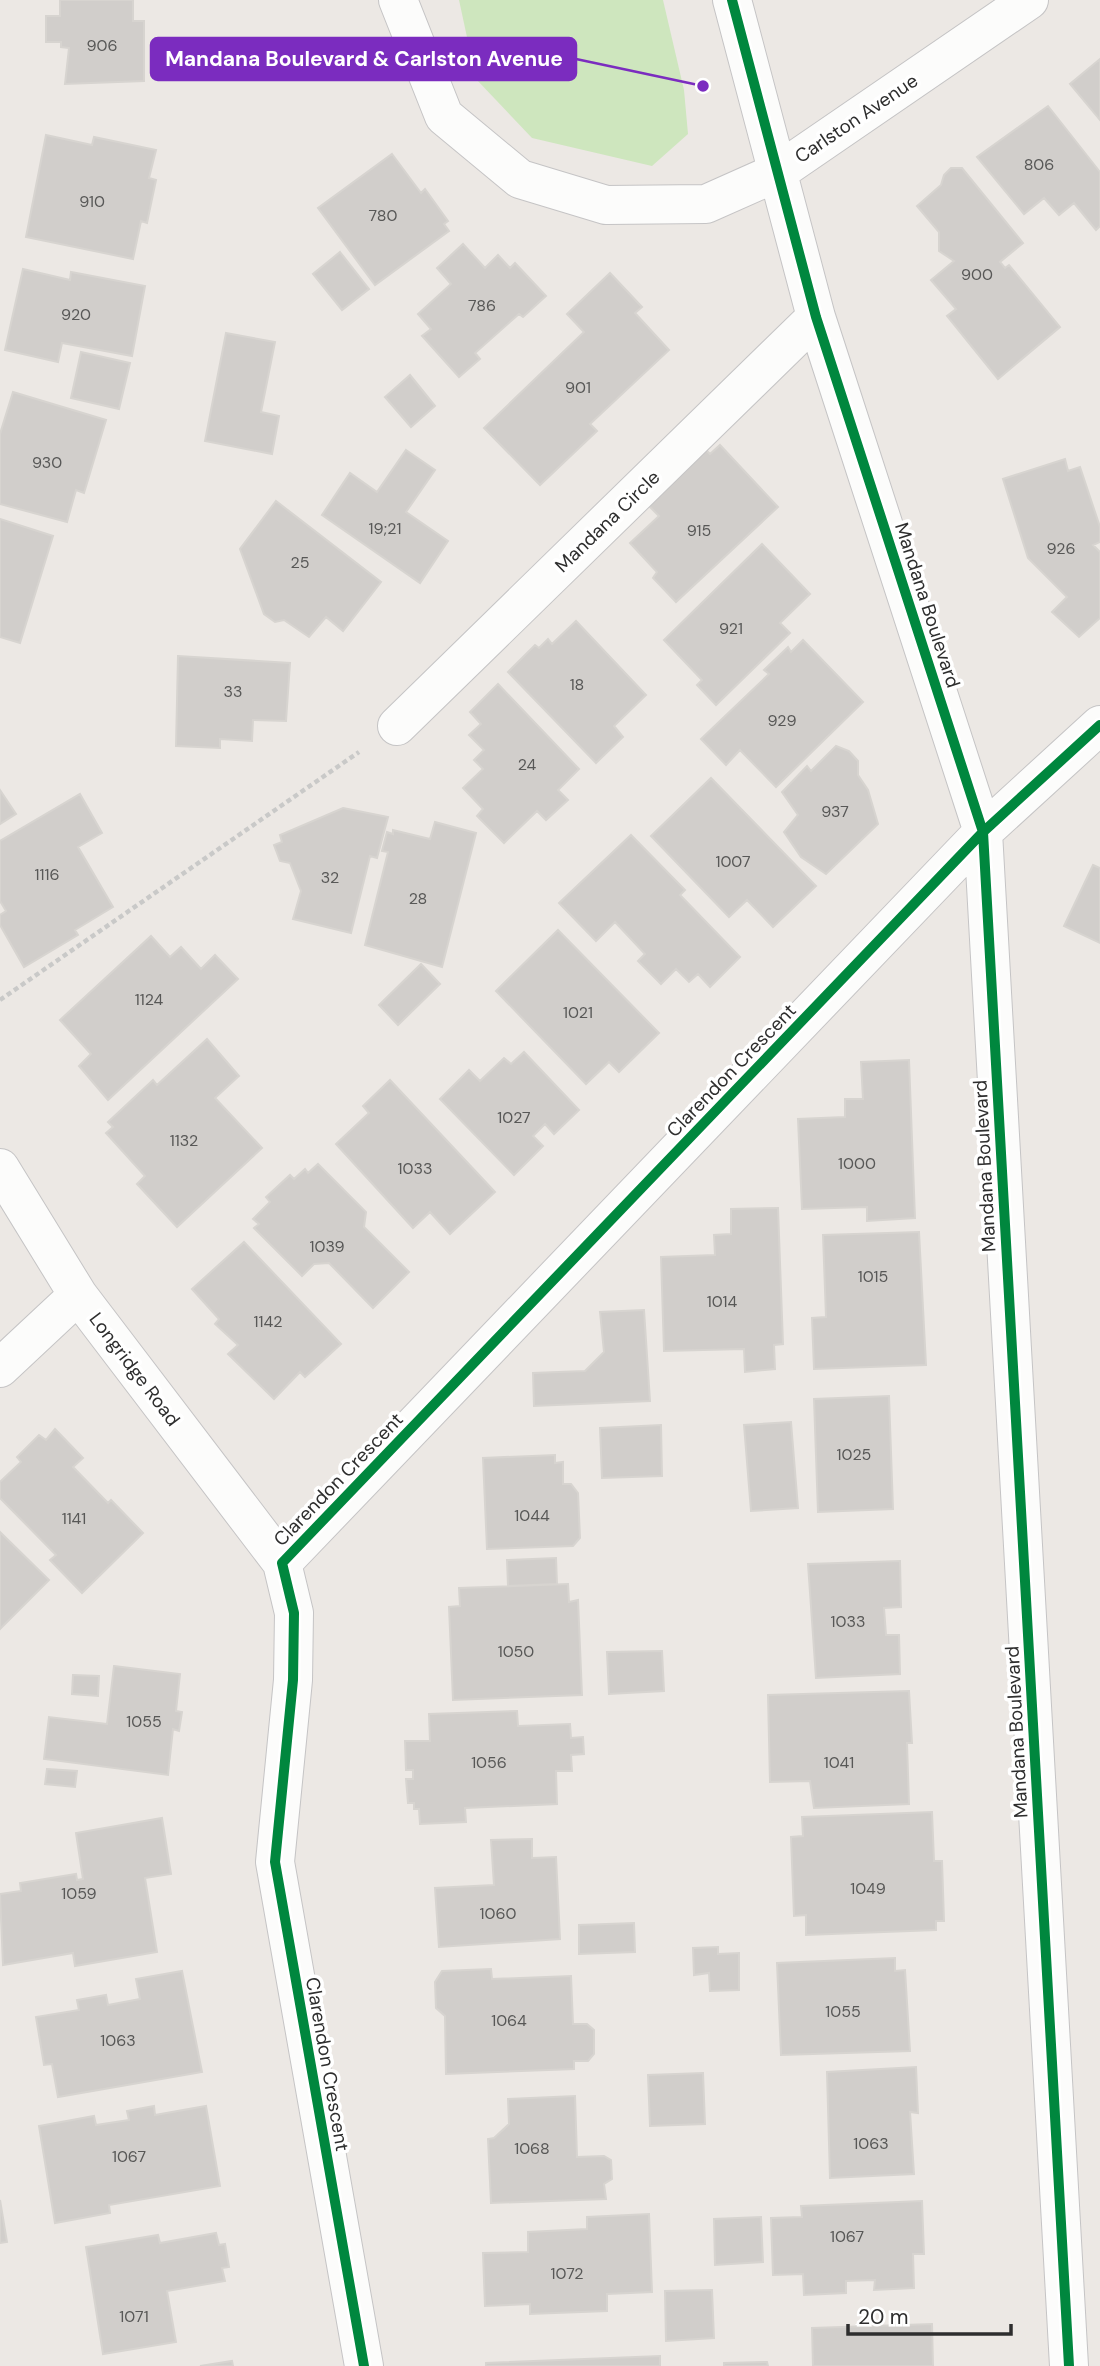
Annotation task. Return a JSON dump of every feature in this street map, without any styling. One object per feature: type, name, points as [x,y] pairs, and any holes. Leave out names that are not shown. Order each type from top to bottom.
[{"type":"street","name":"Carlston Avenue","points":[[398,0],[444,116],[520,179],[606,205],[706,204],[778,172],[1029,0]]},
{"type":"street","name":"Mandana Boulevard","points":[[732,0],[816,317],[983,832],[1069,2366]]},
{"type":"street","name":"Mandana Circle","points":[[397,726],[816,317]]},
{"type":"street","name":"Clarendon Crescent","points":[[364,2366],[275,1862],[293,1680],[294,1613],[282,1563],[983,832],[1100,725]]},
{"type":"street","name":"Longridge Road","points":[[0,1168],[78,1295],[282,1563]]},
{"type":"street","points":[[0,1368],[78,1295]]},
{"type":"path","points":[[0,1000],[397,726]]},
{"type":"green space","points":[[459,0],[663,0],[684,90],[688,134],[652,166],[532,138],[476,79]]},
{"type":"building","points":[[60,0],[133,0],[133,21],[144,21],[144,81],[65,84],[69,48],[61,47],[61,42],[46,42],[46,16],[60,16]]},
{"type":"building","points":[[1100,59],[1100,120],[1070,84]]},
{"type":"building","points":[[1048,106],[1100,172],[1100,226],[1096,230],[1074,203],[1059,215],[1044,198],[1024,214],[977,157]]},
{"type":"building","points":[[46,135],[92,145],[94,137],[156,150],[149,178],[156,180],[147,223],[141,221],[133,259],[26,237]]},
{"type":"building","points":[[392,154],[421,193],[425,189],[448,221],[444,224],[449,231],[375,285],[318,208]]},
{"type":"building","points":[[951,168],[962,168],[1023,243],[1000,262],[1005,268],[1009,265],[1060,327],[998,379],[947,316],[956,309],[931,280],[954,261],[939,251],[939,232],[917,206],[941,185],[944,175]]},
{"type":"building","points":[[463,244],[485,268],[498,255],[510,268],[515,263],[546,296],[523,317],[519,314],[475,353],[480,359],[459,377],[422,336],[431,329],[418,314],[451,284],[437,268]]},
{"type":"building","points":[[340,252],[369,289],[342,310],[313,274]]},
{"type":"building","points":[[23,269],[70,280],[71,272],[145,286],[132,356],[62,343],[58,362],[5,350]]},
{"type":"building","points":[[610,273],[642,307],[635,313],[669,350],[590,424],[597,431],[540,485],[484,428],[584,332],[567,314]]},
{"type":"building","points":[[226,333],[275,342],[261,412],[279,416],[272,454],[205,441]]},
{"type":"building","points":[[81,352],[130,363],[119,409],[71,398]]},
{"type":"building","points":[[410,375],[435,406],[411,427],[385,397]]},
{"type":"building","points":[[13,392],[106,420],[84,493],[76,490],[67,522],[0,504],[0,434]]},
{"type":"building","points":[[720,445],[778,507],[676,602],[653,578],[657,572],[630,543],[659,516],[647,504],[704,448],[710,454]]},
{"type":"building","points":[[406,450],[435,470],[406,512],[448,541],[420,583],[322,515],[350,473],[377,492]]},
{"type":"building","points":[[1065,459],[1068,471],[1080,467],[1100,527],[1100,542],[1093,545],[1100,552],[1100,618],[1079,637],[1052,612],[1067,597],[1028,558],[1003,479]]},
{"type":"building","points":[[276,501],[381,582],[343,631],[326,617],[309,637],[284,620],[275,622],[264,614],[240,549]]},
{"type":"building","points":[[0,519],[53,536],[20,643],[0,637]]},
{"type":"building","points":[[762,544],[810,594],[780,623],[790,633],[716,705],[697,685],[702,680],[664,640]]},
{"type":"building","points":[[576,621],[646,695],[614,726],[623,737],[596,763],[508,672],[535,645],[539,648],[548,639],[552,644]]},
{"type":"building","points":[[803,640],[863,702],[776,787],[740,750],[726,765],[701,739],[769,674],[764,670],[788,647],[791,652]]},
{"type":"building","points":[[178,656],[290,663],[286,721],[253,720],[252,741],[220,739],[220,748],[176,746]]},
{"type":"building","points":[[498,684],[579,769],[558,790],[568,800],[546,820],[537,811],[504,843],[477,816],[483,809],[463,788],[483,769],[474,760],[484,750],[469,735],[481,724],[470,712]]},
{"type":"building","points":[[836,746],[849,751],[858,761],[858,775],[868,790],[878,824],[826,874],[801,857],[784,832],[798,815],[782,792],[807,766],[811,771]]},
{"type":"building","points":[[711,778],[816,886],[773,927],[747,900],[729,917],[651,836]]},
{"type":"building","points":[[0,790],[16,814],[0,824]]},
{"type":"building","points":[[80,794],[102,833],[78,847],[113,907],[75,930],[78,935],[24,967],[0,925],[0,915],[6,911],[0,901],[0,841]]},
{"type":"building","points":[[343,808],[388,817],[377,858],[370,856],[351,933],[293,919],[301,891],[290,863],[280,861],[274,845],[282,842],[280,835]]},
{"type":"building","points":[[435,822],[476,833],[442,967],[365,945],[388,852],[382,851],[387,832],[393,834],[393,830],[430,839]]},
{"type":"building","points":[[631,835],[685,890],[680,895],[740,957],[710,987],[698,974],[689,982],[676,969],[661,984],[638,961],[645,954],[615,922],[596,941],[559,903]]},
{"type":"building","points":[[1093,865],[1100,868],[1100,943],[1064,926]]},
{"type":"building","points":[[558,930],[659,1033],[619,1072],[609,1062],[586,1084],[496,991]]},
{"type":"building","points":[[151,936],[170,957],[181,947],[201,969],[215,955],[238,979],[108,1100],[79,1066],[91,1054],[60,1020]]},
{"type":"building","points":[[421,964],[440,984],[398,1025],[379,1005]]},
{"type":"building","points":[[207,1039],[239,1076],[215,1098],[262,1148],[177,1227],[137,1184],[145,1176],[106,1133],[113,1127],[108,1122],[153,1080],[157,1085]]},
{"type":"building","points":[[524,1052],[579,1110],[554,1134],[545,1124],[533,1136],[543,1146],[514,1175],[440,1099],[469,1070],[480,1081],[504,1058],[511,1064]]},
{"type":"building","points":[[909,1060],[915,1218],[867,1221],[867,1207],[802,1209],[798,1119],[845,1117],[845,1099],[863,1099],[861,1062]]},
{"type":"building","points":[[390,1080],[495,1192],[450,1234],[430,1212],[413,1228],[336,1144],[369,1113],[363,1106]]},
{"type":"building","points":[[318,1164],[366,1212],[364,1227],[409,1272],[373,1308],[329,1263],[314,1264],[302,1276],[254,1228],[259,1224],[253,1219],[270,1202],[266,1197],[290,1175],[294,1179],[305,1169],[308,1173]]},
{"type":"building","points":[[778,1208],[783,1344],[774,1345],[775,1369],[745,1372],[744,1349],[664,1351],[661,1257],[715,1255],[714,1235],[731,1234],[731,1209]]},
{"type":"building","points":[[919,1232],[926,1365],[814,1369],[812,1318],[826,1317],[823,1235]]},
{"type":"building","points":[[244,1242],[341,1344],[305,1377],[300,1372],[274,1399],[228,1354],[238,1345],[215,1324],[219,1319],[192,1289]]},
{"type":"building","points":[[644,1310],[650,1401],[534,1406],[533,1373],[585,1371],[604,1352],[600,1312]]},
{"type":"building","points":[[889,1396],[893,1509],[818,1512],[814,1399]]},
{"type":"building","points":[[791,1422],[798,1508],[751,1511],[744,1425]]},
{"type":"building","points":[[661,1425],[662,1476],[602,1478],[600,1428]]},
{"type":"building","points":[[55,1429],[83,1458],[73,1467],[108,1503],[111,1500],[143,1533],[82,1593],[50,1560],[56,1555],[0,1498],[0,1482],[21,1462],[17,1457],[39,1435],[46,1440]]},
{"type":"building","points":[[555,1455],[555,1463],[563,1462],[563,1484],[571,1484],[578,1493],[580,1538],[573,1546],[487,1549],[483,1458]]},
{"type":"building","points":[[0,1532],[49,1580],[0,1629]]},
{"type":"building","points":[[556,1558],[557,1584],[508,1586],[507,1560]]},
{"type":"building","points":[[900,1561],[901,1607],[884,1608],[886,1635],[899,1635],[900,1674],[816,1678],[808,1564]]},
{"type":"building","points":[[568,1584],[569,1602],[578,1600],[582,1695],[453,1700],[449,1607],[460,1606],[459,1588]]},
{"type":"building","points":[[662,1651],[664,1691],[609,1694],[607,1652]]},
{"type":"building","points":[[114,1666],[180,1674],[176,1711],[182,1712],[179,1731],[173,1729],[168,1775],[44,1759],[49,1717],[107,1724]]},
{"type":"building","points":[[73,1675],[99,1676],[98,1696],[72,1694]]},
{"type":"building","points":[[909,1691],[912,1743],[907,1743],[909,1804],[814,1808],[810,1781],[770,1782],[768,1695]]},
{"type":"building","points":[[517,1711],[518,1726],[570,1724],[571,1738],[583,1737],[584,1754],[571,1755],[572,1771],[556,1771],[557,1804],[465,1808],[466,1822],[420,1824],[419,1809],[414,1809],[414,1803],[408,1803],[406,1779],[413,1779],[413,1770],[406,1770],[405,1741],[430,1741],[429,1714]]},
{"type":"building","points":[[47,1769],[77,1771],[75,1787],[45,1784]]},
{"type":"building","points":[[932,1812],[934,1861],[942,1861],[944,1921],[936,1921],[936,1930],[806,1935],[806,1915],[794,1916],[791,1837],[803,1836],[802,1817]]},
{"type":"building","points":[[162,1818],[171,1874],[145,1878],[157,1952],[75,1966],[73,1953],[3,1965],[0,1894],[21,1891],[20,1883],[76,1874],[77,1880],[83,1879],[76,1833]]},
{"type":"building","points":[[532,1839],[532,1858],[556,1857],[560,1939],[439,1947],[435,1888],[494,1885],[491,1840]]},
{"type":"building","points":[[634,1923],[635,1952],[579,1954],[579,1925]]},
{"type":"building","points":[[718,1947],[718,1954],[739,1953],[739,1990],[710,1991],[709,1973],[694,1975],[693,1948]]},
{"type":"building","points":[[895,1958],[895,1971],[905,1970],[910,2051],[781,2055],[777,1963]]},
{"type":"building","points":[[491,1969],[492,1979],[571,1976],[573,2024],[587,2024],[594,2030],[594,2054],[588,2061],[574,2061],[574,2069],[446,2074],[445,2016],[436,2008],[435,1982],[442,1971]]},
{"type":"building","points":[[182,1971],[202,2072],[58,2097],[52,2064],[44,2065],[36,2017],[79,2010],[77,2000],[106,1995],[108,2005],[140,1999],[136,1979]]},
{"type":"building","points":[[916,2067],[918,2113],[910,2112],[914,2174],[830,2178],[827,2072]]},
{"type":"building","points":[[703,2073],[705,2124],[650,2126],[648,2075]]},
{"type":"building","points":[[575,2096],[577,2157],[604,2156],[611,2160],[612,2179],[604,2184],[606,2199],[491,2203],[488,2139],[494,2138],[509,2124],[508,2099]]},
{"type":"building","points":[[154,2106],[155,2115],[206,2106],[220,2186],[109,2205],[110,2213],[55,2223],[39,2126],[94,2116],[96,2125],[129,2120],[127,2111]]},
{"type":"building","points":[[0,2200],[7,2242],[0,2243]]},
{"type":"building","points":[[922,2201],[924,2254],[913,2254],[914,2288],[874,2290],[875,2280],[846,2281],[846,2293],[804,2295],[803,2274],[773,2275],[771,2218],[802,2217],[801,2206]]},
{"type":"building","points":[[649,2214],[652,2292],[607,2294],[607,2311],[530,2314],[530,2304],[485,2306],[483,2253],[528,2252],[528,2232],[587,2229],[587,2217]]},
{"type":"building","points":[[761,2217],[763,2262],[715,2265],[714,2219]]},
{"type":"building","points":[[216,2233],[219,2245],[225,2244],[229,2267],[222,2268],[225,2281],[167,2291],[176,2342],[103,2354],[86,2247],[158,2235],[160,2243]]},
{"type":"building","points":[[712,2290],[714,2338],[666,2341],[665,2291]]},
{"type":"building","points":[[932,2324],[933,2366],[813,2366],[812,2328]]},
{"type":"building","points":[[660,2356],[660,2366],[486,2366],[486,2363]]},
{"type":"building","points":[[232,2361],[233,2366],[200,2366]]},
{"type":"building","points":[[767,2362],[768,2366],[724,2366],[724,2363]]},
{"type":"cycle path","points":[[732,0],[816,317],[983,832],[1069,2366]]},
{"type":"cycle path","points":[[364,2366],[275,1862],[293,1680],[294,1613],[282,1563],[983,832],[1100,725]]},
{"type":"place","name":"Mandana Boulevard & Carlston Avenue","points":[[703,86]]}]
